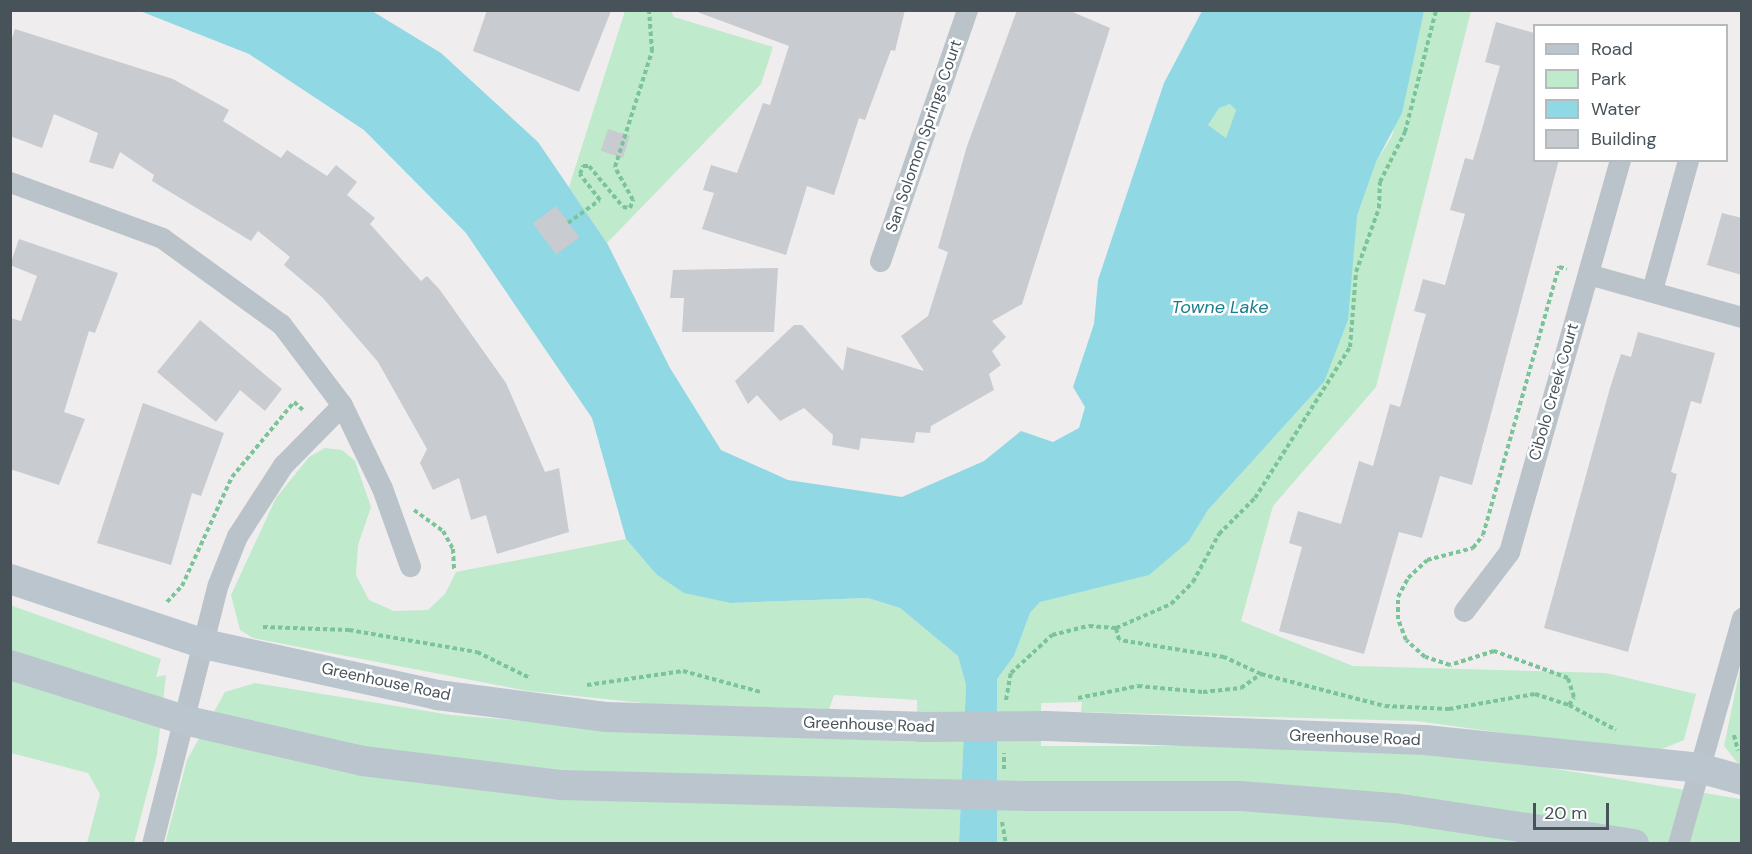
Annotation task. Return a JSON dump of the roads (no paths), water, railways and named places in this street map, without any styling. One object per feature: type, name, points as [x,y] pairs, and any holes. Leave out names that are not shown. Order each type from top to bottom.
[{"type":"main road","name":"Greenhouse Road","points":[[10,579],[207,630],[437,694],[607,717],[920,727],[1046,726],[1425,740],[1699,768],[1742,780]]},
{"type":"main road","points":[[10,665],[184,720],[363,760],[560,785],[1300,800],[1395,808],[1634,843]]},
{"type":"street","name":"San Solomon Springs Court","points":[[880,261],[967,10]]},
{"type":"street","name":"Cibolo Creek Court","points":[[1464,611],[1509,552],[1619,162]]},
{"type":"street","points":[[1652,290],[1687,162]]},
{"type":"street","points":[[10,182],[162,238],[282,324],[342,405],[382,488],[410,566]]},
{"type":"street","points":[[1587,274],[1652,290],[1742,317]]},
{"type":"street","points":[[152,843],[207,630],[237,536],[283,465],[342,405]]},
{"type":"street","points":[[1677,843],[1742,618]]},
{"type":"water","name":"Towne Lake","points":[[140,11],[372,11],[441,53],[538,142],[607,243],[670,368],[721,450],[788,480],[902,497],[984,461],[1021,431],[1053,442],[1079,428],[1085,407],[1073,387],[1094,324],[1098,280],[1164,83],[1202,11],[1424,11],[1402,113],[1376,162],[1357,216],[1348,320],[1324,382],[1208,510],[1189,541],[1149,575],[1040,602],[1030,613],[1014,656],[997,679],[997,844],[959,843],[966,685],[958,656],[900,608],[868,598],[731,603],[684,593],[656,574],[626,539],[592,418],[466,233],[364,130],[249,54]],"holes":[[[1230,104],[1236,110],[1226,138],[1208,125],[1219,108]]]}]
